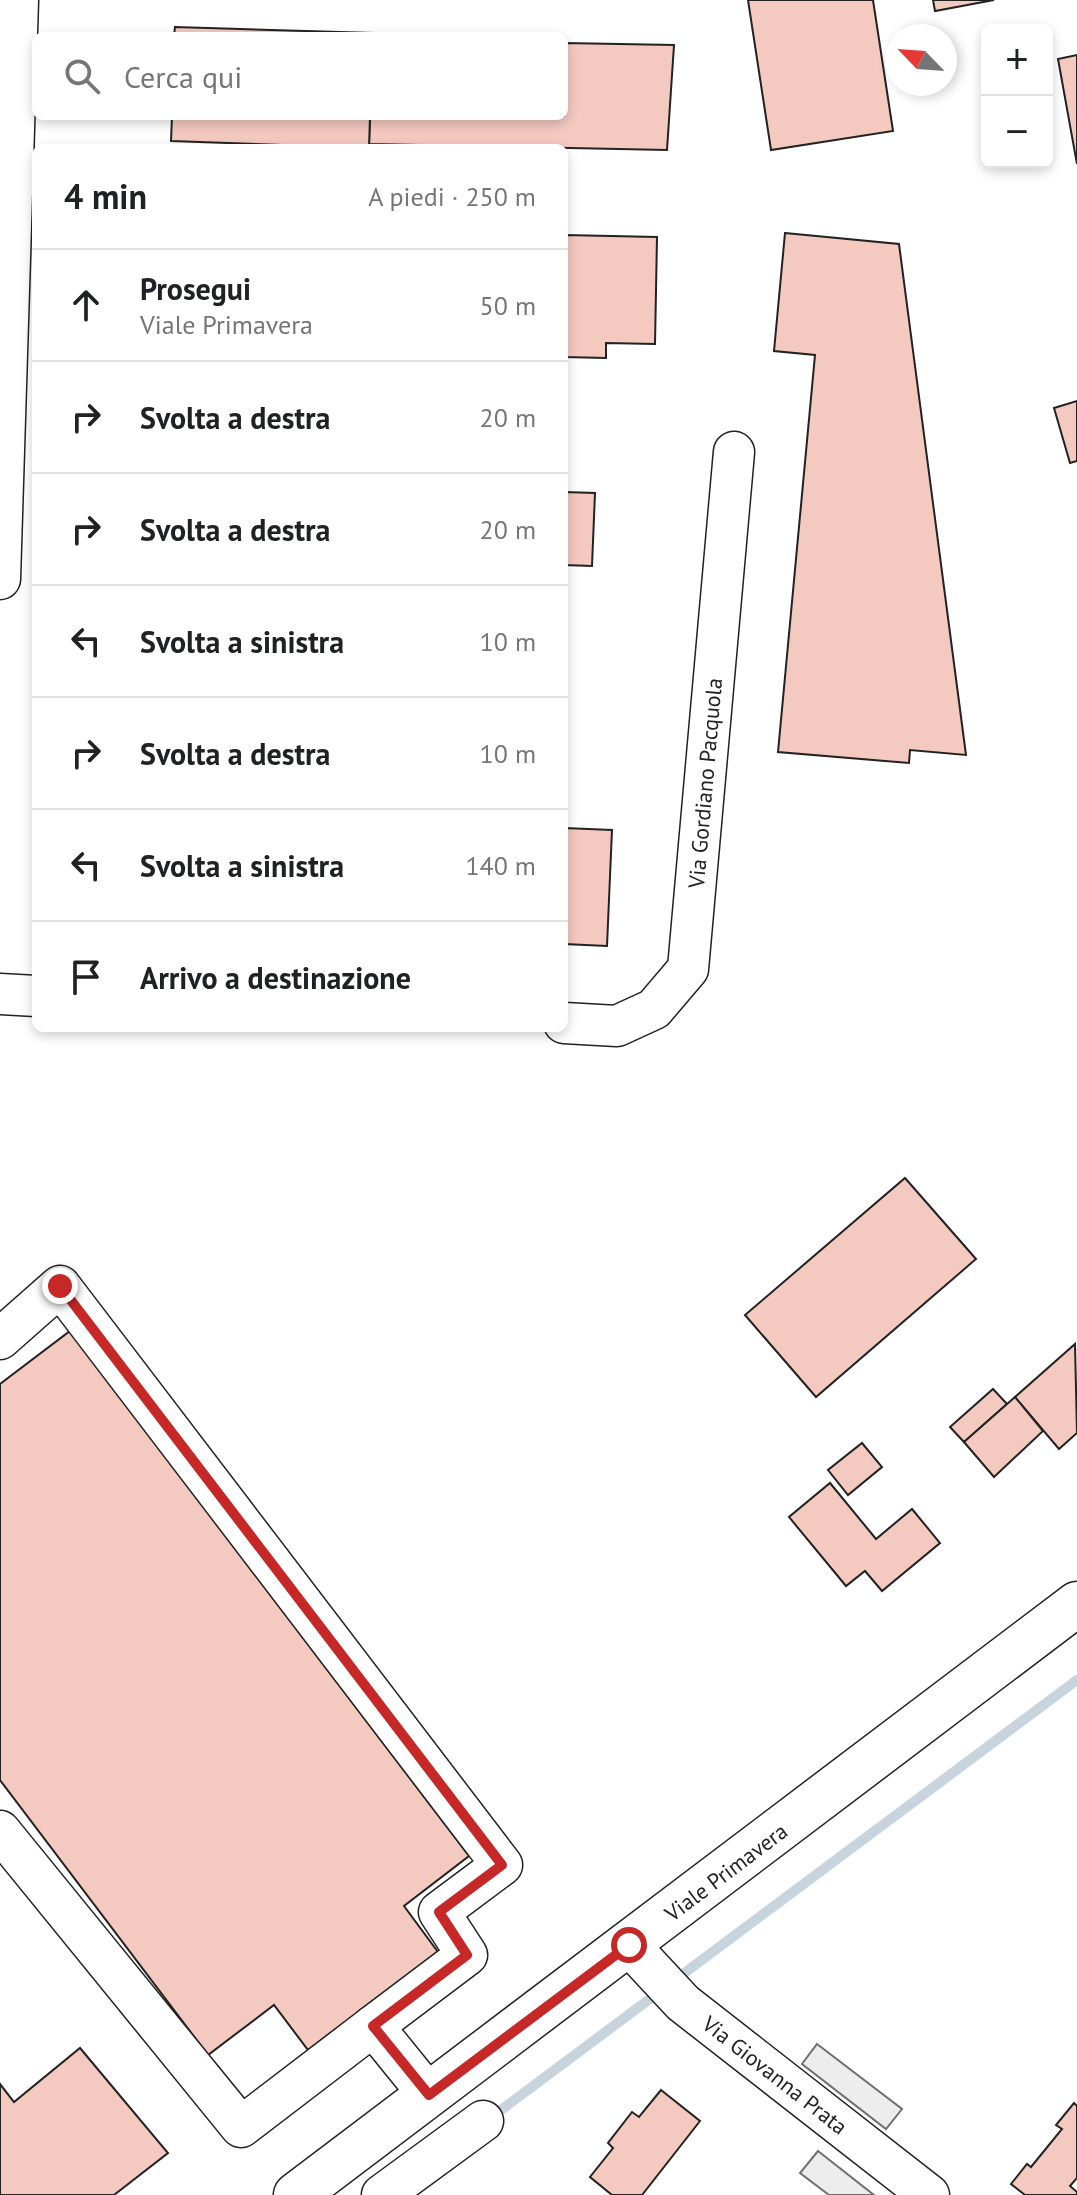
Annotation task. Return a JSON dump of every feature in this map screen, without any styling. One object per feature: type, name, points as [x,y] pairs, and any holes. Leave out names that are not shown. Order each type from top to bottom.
[{"type":"main road","name":"Viale Primavera","points":[[313,2190],[429,2095],[636,1953],[1077,1604]]},
{"type":"street","points":[[0,579],[18,0]]},
{"type":"street","name":"Via Gordiano Pacquola","points":[[568,1023],[617,1026],[654,1009],[688,969],[734,452]]},
{"type":"street","points":[[0,994],[32,996]]},
{"type":"street","points":[[0,1339],[60,1286],[502,1865],[439,1912],[467,1955],[241,2127],[0,1831]]},
{"type":"street","name":"Via Giovanna Prata","points":[[636,1953],[683,2003],[929,2195]]},
{"type":"street","points":[[373,2026],[429,2095]]},
{"type":"street","points":[[382,2195],[483,2121]]},
{"type":"shaded area","points":[[817,2044],[902,2109],[886,2129],[802,2064]]},
{"type":"shaded area","points":[[818,2151],[874,2195],[829,2195],[800,2173]]},
{"type":"building","points":[[748,0],[873,0],[885,96],[888,96],[893,131],[771,150]]},
{"type":"building","points":[[933,0],[994,0],[935,11]]},
{"type":"building","points":[[175,27],[339,32],[174,32]]},
{"type":"building","points":[[568,43],[674,45],[667,150],[568,148],[568,144],[369,144],[370,120],[568,120]]},
{"type":"building","points":[[1077,55],[1077,164],[1058,59]]},
{"type":"building","points":[[172,120],[370,120],[369,144],[171,141]]},
{"type":"building","points":[[785,233],[899,244],[966,755],[910,750],[909,763],[778,752],[815,355],[774,351]]},
{"type":"building","points":[[568,235],[657,237],[655,344],[606,343],[606,358],[568,357]]},
{"type":"building","points":[[1077,401],[1077,461],[1070,463],[1054,408]]},
{"type":"building","points":[[568,492],[595,493],[592,566],[568,565]]},
{"type":"building","points":[[568,828],[612,830],[607,946],[568,944]]},
{"type":"building","points":[[905,1178],[976,1259],[816,1397],[745,1315]]},
{"type":"building","points":[[70,1331],[469,1856],[404,1906],[438,1952],[308,2050],[274,2005],[208,2055],[0,1780],[0,1384]]},
{"type":"building","points":[[1075,1344],[1077,1433],[1059,1449],[1015,1397]]},
{"type":"building","points":[[993,1389],[1007,1404],[964,1442],[950,1427]]},
{"type":"building","points":[[1015,1397],[1043,1431],[994,1477],[964,1442]]},
{"type":"building","points":[[862,1443],[882,1467],[848,1495],[828,1470]]},
{"type":"building","points":[[830,1483],[876,1539],[912,1509],[940,1543],[882,1591],[865,1571],[846,1586],[789,1517]]},
{"type":"building","points":[[80,2048],[168,2153],[114,2195],[0,2195],[0,2084],[14,2102]]},
{"type":"building","points":[[661,2090],[700,2121],[642,2195],[612,2195],[590,2177],[613,2148],[608,2143],[632,2112],[639,2117]]},
{"type":"building","points":[[1074,2103],[1077,2106],[1077,2178],[1070,2186],[1077,2195],[1025,2195],[1011,2184],[1027,2164],[1031,2167],[1062,2129],[1056,2125]]},
{"type":"waterway","points":[[675,1980],[1077,1680]]},
{"type":"waterway","points":[[497,2113],[659,1992]]},
{"type":"route","points":[[60,1286],[502,1865],[439,1912],[467,1955],[373,2026],[429,2095],[629,1945]]}]
